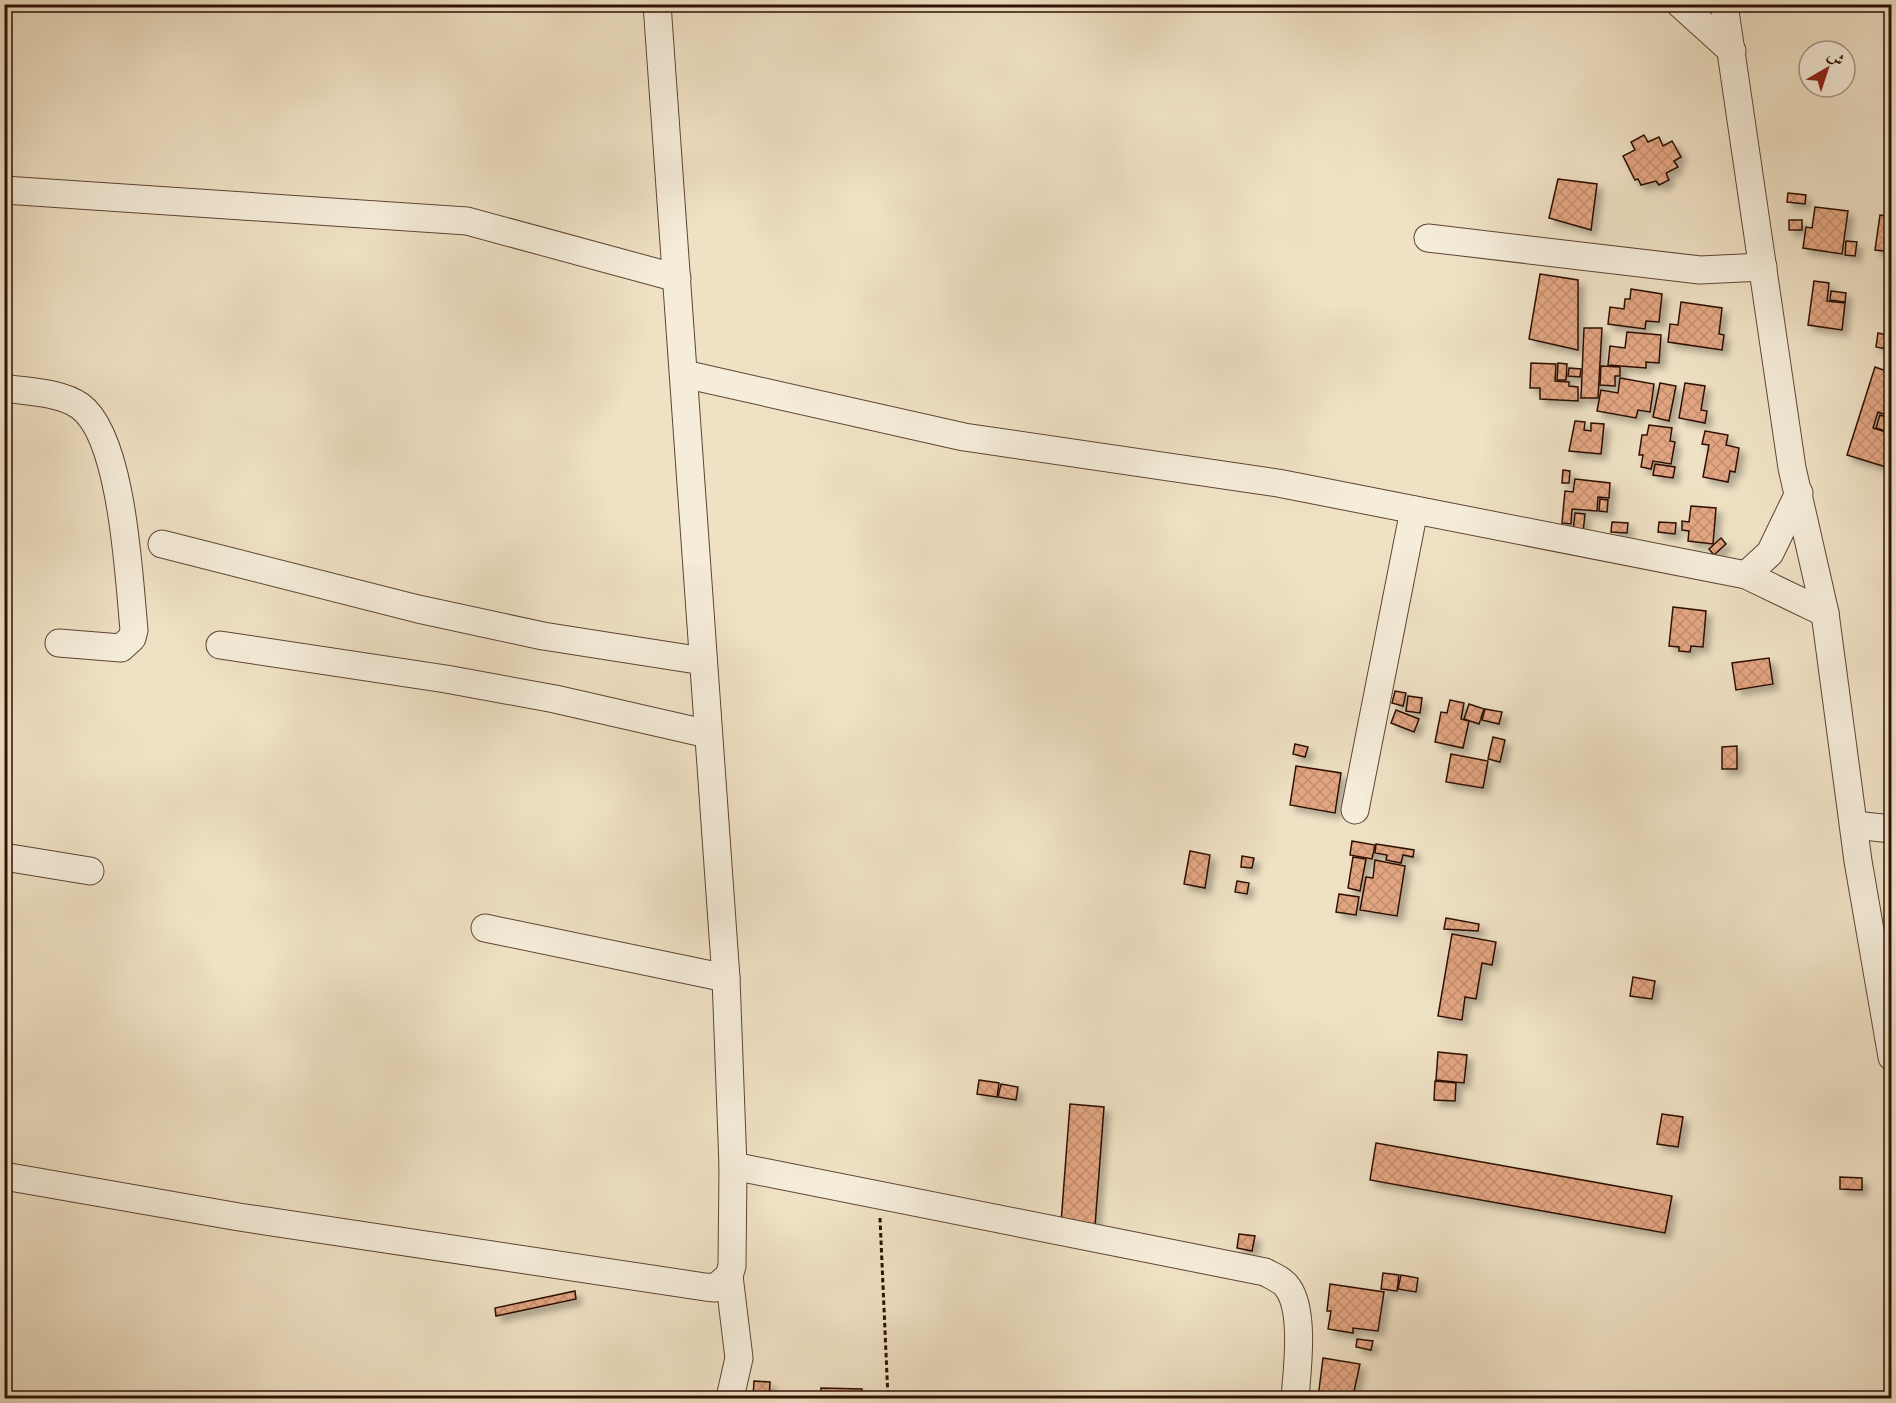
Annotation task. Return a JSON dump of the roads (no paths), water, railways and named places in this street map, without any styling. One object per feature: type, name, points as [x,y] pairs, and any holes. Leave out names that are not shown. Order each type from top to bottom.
[{"type":"street","points":[[657,4],[726,978],[733,1166],[732,1266],[729,1276],[739,1358],[730,1398]]},
{"type":"street","points":[[1680,4],[1732,51]]},
{"type":"street","points":[[1724,4],[1792,468],[1825,613],[1854,825],[1892,1057]]},
{"type":"street","points":[[4,190],[467,221],[677,278]]},
{"type":"street","points":[[1428,238],[1700,270],[1763,267]]},
{"type":"street","points":[[684,374],[964,438],[1278,483],[1746,575],[1825,613]]},
{"type":"street","points":[[4,388],[44,394],[80,406],[92,419],[102,441],[122,500],[134,630],[132,638],[121,648],[59,643]]},
{"type":"street","points":[[1746,575],[1770,553],[1799,493]]},
{"type":"street","points":[[1355,810],[1414,510]]},
{"type":"street","points":[[162,544],[418,609],[543,636],[703,661]]},
{"type":"street","points":[[220,645],[468,683],[555,699],[708,734]]},
{"type":"street","points":[[1854,825],[1892,829]]},
{"type":"street","points":[[4,857],[90,871]]},
{"type":"street","points":[[485,928],[726,978]]},
{"type":"street","points":[[733,1166],[1265,1272],[1280,1280],[1291,1293],[1299,1335],[1295,1398]]},
{"type":"street","points":[[4,1176],[238,1217],[705,1287],[715,1288],[729,1276]]}]
